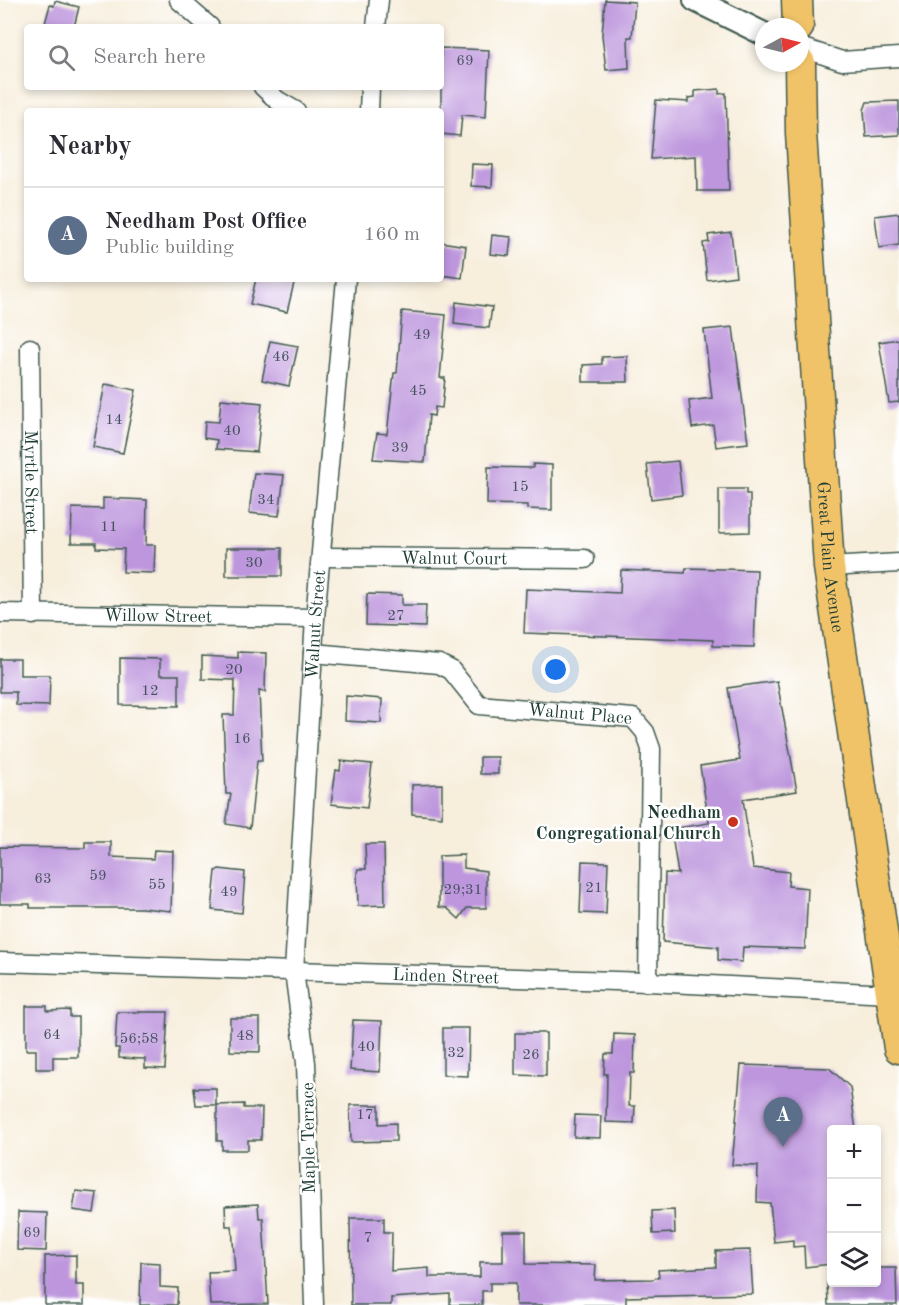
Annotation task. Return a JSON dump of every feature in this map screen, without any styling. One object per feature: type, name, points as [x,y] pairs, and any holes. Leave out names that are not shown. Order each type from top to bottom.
[{"type":"main road","points":[[797,0],[798,18]]},
{"type":"main road","name":"Great Plain Avenue","points":[[800,72],[801,133],[830,567],[892,950],[890,994],[899,1048]]},
{"type":"street","points":[[179,0],[207,24]]},
{"type":"street","points":[[376,24],[379,0]]},
{"type":"street","points":[[695,0],[755,30]]},
{"type":"street","points":[[809,50],[842,61],[899,57]]},
{"type":"street","points":[[266,90],[291,108]]},
{"type":"street","points":[[369,108],[370,90]]},
{"type":"street","name":"Walnut Street","points":[[294,971],[315,618],[346,282]]},
{"type":"street","name":"Myrtle Street","points":[[30,348],[33,615]]},
{"type":"street","name":"Walnut Court","points":[[322,557],[585,559]]},
{"type":"street","points":[[830,567],[899,563]]},
{"type":"street","name":"Willow Street","points":[[0,613],[315,618]]},
{"type":"street","name":"Walnut Place","points":[[313,653],[439,664],[451,670],[479,705],[633,718],[645,732],[651,749],[648,982]]},
{"type":"street","name":"Linden Street","points":[[0,962],[648,982],[890,994]]},
{"type":"street","name":"Maple Terrace","points":[[294,971],[306,1063],[314,1305]]},
{"type":"building","points":[[605,0],[635,2],[632,37],[628,37],[629,68],[606,70],[602,35]]},
{"type":"building","points":[[55,1],[79,7],[75,24],[45,24],[50,5],[54,6]]},
{"type":"building","points":[[444,48],[489,50],[486,117],[462,115],[460,136],[444,134],[444,108],[441,108],[441,90],[444,90]]},
{"type":"building","points":[[719,89],[719,94],[726,93],[729,191],[697,191],[696,156],[651,159],[656,100],[689,102],[689,98],[695,97],[695,91]]},
{"type":"building","points":[[899,101],[899,135],[866,137],[864,110],[867,102]]},
{"type":"building","points":[[472,164],[493,165],[492,187],[471,186]]},
{"type":"building","points":[[899,213],[899,245],[879,248],[875,216]]},
{"type":"building","points":[[731,232],[736,276],[707,280],[703,243],[709,242],[708,235]]},
{"type":"building","points":[[492,235],[511,237],[509,256],[490,254]]},
{"type":"building","points":[[444,242],[466,246],[462,278],[444,275]]},
{"type":"building","points":[[255,282],[294,282],[287,312],[250,304]]},
{"type":"building","points":[[456,302],[492,307],[489,328],[454,324]]},
{"type":"building","points":[[402,311],[446,315],[440,378],[445,378],[442,408],[435,407],[434,416],[429,415],[425,462],[373,459],[377,433],[387,434],[394,373],[397,373]]},
{"type":"building","points":[[733,327],[748,443],[716,447],[713,425],[692,428],[689,401],[712,398],[704,330]]},
{"type":"building","points":[[899,339],[899,402],[889,403],[879,342]]},
{"type":"building","points":[[270,341],[298,346],[289,386],[262,380]]},
{"type":"building","points":[[627,356],[628,382],[583,382],[583,365],[602,364],[602,357]]},
{"type":"building","points":[[105,384],[136,390],[123,453],[93,447]]},
{"type":"building","points":[[221,399],[262,403],[257,452],[216,449],[217,440],[204,438],[205,421],[219,422]]},
{"type":"building","points":[[678,461],[682,495],[651,499],[647,464]]},
{"type":"building","points":[[533,464],[552,465],[552,510],[527,509],[527,505],[487,504],[488,467],[533,468]]},
{"type":"building","points":[[254,473],[284,475],[279,516],[249,513]]},
{"type":"building","points":[[719,489],[746,489],[746,494],[750,494],[750,532],[719,533]]},
{"type":"building","points":[[103,498],[147,500],[146,545],[155,545],[154,573],[123,572],[124,549],[96,548],[96,543],[71,543],[72,508],[103,509]]},
{"type":"building","points":[[226,548],[282,548],[282,576],[226,576]]},
{"type":"building","points":[[686,568],[757,570],[754,647],[713,646],[713,640],[524,633],[526,589],[620,593],[621,570],[685,573]]},
{"type":"building","points":[[367,594],[402,595],[402,605],[426,605],[425,627],[366,625]]},
{"type":"building","points":[[238,652],[266,653],[265,692],[259,691],[262,761],[257,761],[250,828],[226,824],[231,794],[226,794],[223,715],[234,715],[235,680],[202,679],[202,656],[238,658]]},
{"type":"building","points":[[120,658],[160,659],[160,675],[179,675],[179,706],[120,705]]},
{"type":"building","points":[[0,659],[20,659],[20,675],[50,675],[49,706],[16,705],[16,692],[0,692]]},
{"type":"building","name":"Needham Congregational Church","points":[[777,681],[797,791],[743,799],[753,868],[789,872],[788,886],[808,888],[805,949],[743,947],[742,962],[718,960],[718,947],[663,942],[665,873],[678,874],[671,829],[709,823],[700,766],[740,760],[728,688]]},
{"type":"building","points":[[346,696],[382,699],[381,723],[345,721]]},
{"type":"building","points":[[480,757],[498,757],[498,774],[480,774]]},
{"type":"building","points":[[341,761],[372,764],[367,808],[331,804],[336,770],[340,771]]},
{"type":"building","points":[[442,784],[442,817],[412,814],[412,785]]},
{"type":"building","points":[[85,842],[111,842],[111,857],[153,859],[154,850],[173,851],[171,911],[142,908],[30,908],[30,904],[0,904],[0,847],[85,848]]},
{"type":"building","points":[[365,844],[384,844],[385,905],[358,906],[357,873],[358,869],[366,869]]},
{"type":"building","points":[[464,855],[464,868],[486,871],[486,908],[467,908],[459,919],[447,908],[439,907],[439,856]]},
{"type":"building","points":[[582,861],[608,862],[606,914],[580,913]]},
{"type":"building","points":[[219,869],[245,872],[242,913],[212,910],[216,871]]},
{"type":"building","points":[[26,1006],[47,1006],[47,1011],[70,1010],[70,1017],[78,1017],[78,1057],[53,1057],[53,1069],[36,1069],[36,1050],[26,1050]]},
{"type":"building","points":[[117,1012],[168,1012],[165,1069],[145,1068],[145,1059],[119,1058],[119,1048],[115,1048]]},
{"type":"building","points":[[230,1018],[260,1018],[260,1052],[230,1051]]},
{"type":"building","points":[[353,1020],[382,1021],[380,1072],[350,1070]]},
{"type":"building","points":[[443,1028],[469,1028],[468,1076],[443,1075]]},
{"type":"building","points":[[515,1033],[546,1033],[546,1076],[515,1075]]},
{"type":"building","points":[[614,1034],[635,1035],[634,1073],[630,1073],[629,1106],[635,1106],[634,1123],[606,1122],[605,1054],[613,1054]]},
{"type":"building","points":[[741,1065],[829,1068],[850,1087],[855,1125],[827,1125],[827,1264],[805,1267],[804,1246],[793,1247],[793,1240],[774,1242],[770,1203],[757,1202],[758,1166],[732,1165]]},
{"type":"building","points":[[194,1088],[216,1088],[216,1105],[196,1105]]},
{"type":"building","points":[[244,1104],[244,1108],[262,1108],[261,1140],[248,1140],[248,1150],[222,1150],[222,1141],[217,1141],[217,1105]]},
{"type":"building","points":[[350,1105],[379,1105],[379,1124],[396,1123],[396,1141],[351,1142]]},
{"type":"building","points":[[575,1115],[601,1116],[600,1138],[574,1137]]},
{"type":"building","points":[[76,1191],[97,1193],[94,1213],[73,1210]]},
{"type":"building","points":[[258,1204],[259,1218],[263,1218],[268,1304],[210,1305],[208,1272],[235,1271],[232,1226],[226,1226],[225,1206]]},
{"type":"building","points":[[674,1210],[675,1233],[653,1234],[652,1211]]},
{"type":"building","points":[[18,1212],[47,1213],[46,1251],[17,1250]]},
{"type":"building","points":[[350,1218],[384,1218],[384,1232],[392,1232],[391,1271],[429,1268],[429,1277],[480,1277],[480,1262],[503,1262],[503,1231],[526,1231],[526,1264],[596,1265],[595,1280],[653,1279],[659,1277],[658,1270],[716,1267],[716,1251],[750,1250],[753,1294],[626,1297],[626,1305],[516,1305],[516,1283],[490,1283],[490,1291],[482,1291],[482,1305],[450,1305],[450,1294],[391,1298],[391,1305],[351,1305]]},
{"type":"building","points":[[76,1255],[76,1285],[84,1285],[84,1305],[45,1305],[45,1256]]},
{"type":"building","points":[[141,1262],[160,1263],[160,1287],[178,1288],[177,1305],[140,1305]]},
{"type":"building","points":[[881,1268],[896,1268],[897,1305],[828,1305],[827,1287],[881,1287]]},
{"type":"place","name":"Needham Congregational Church","points":[[733,822]]},
{"type":"place","name":"Needham Post Office","points":[[783,1147]]}]
